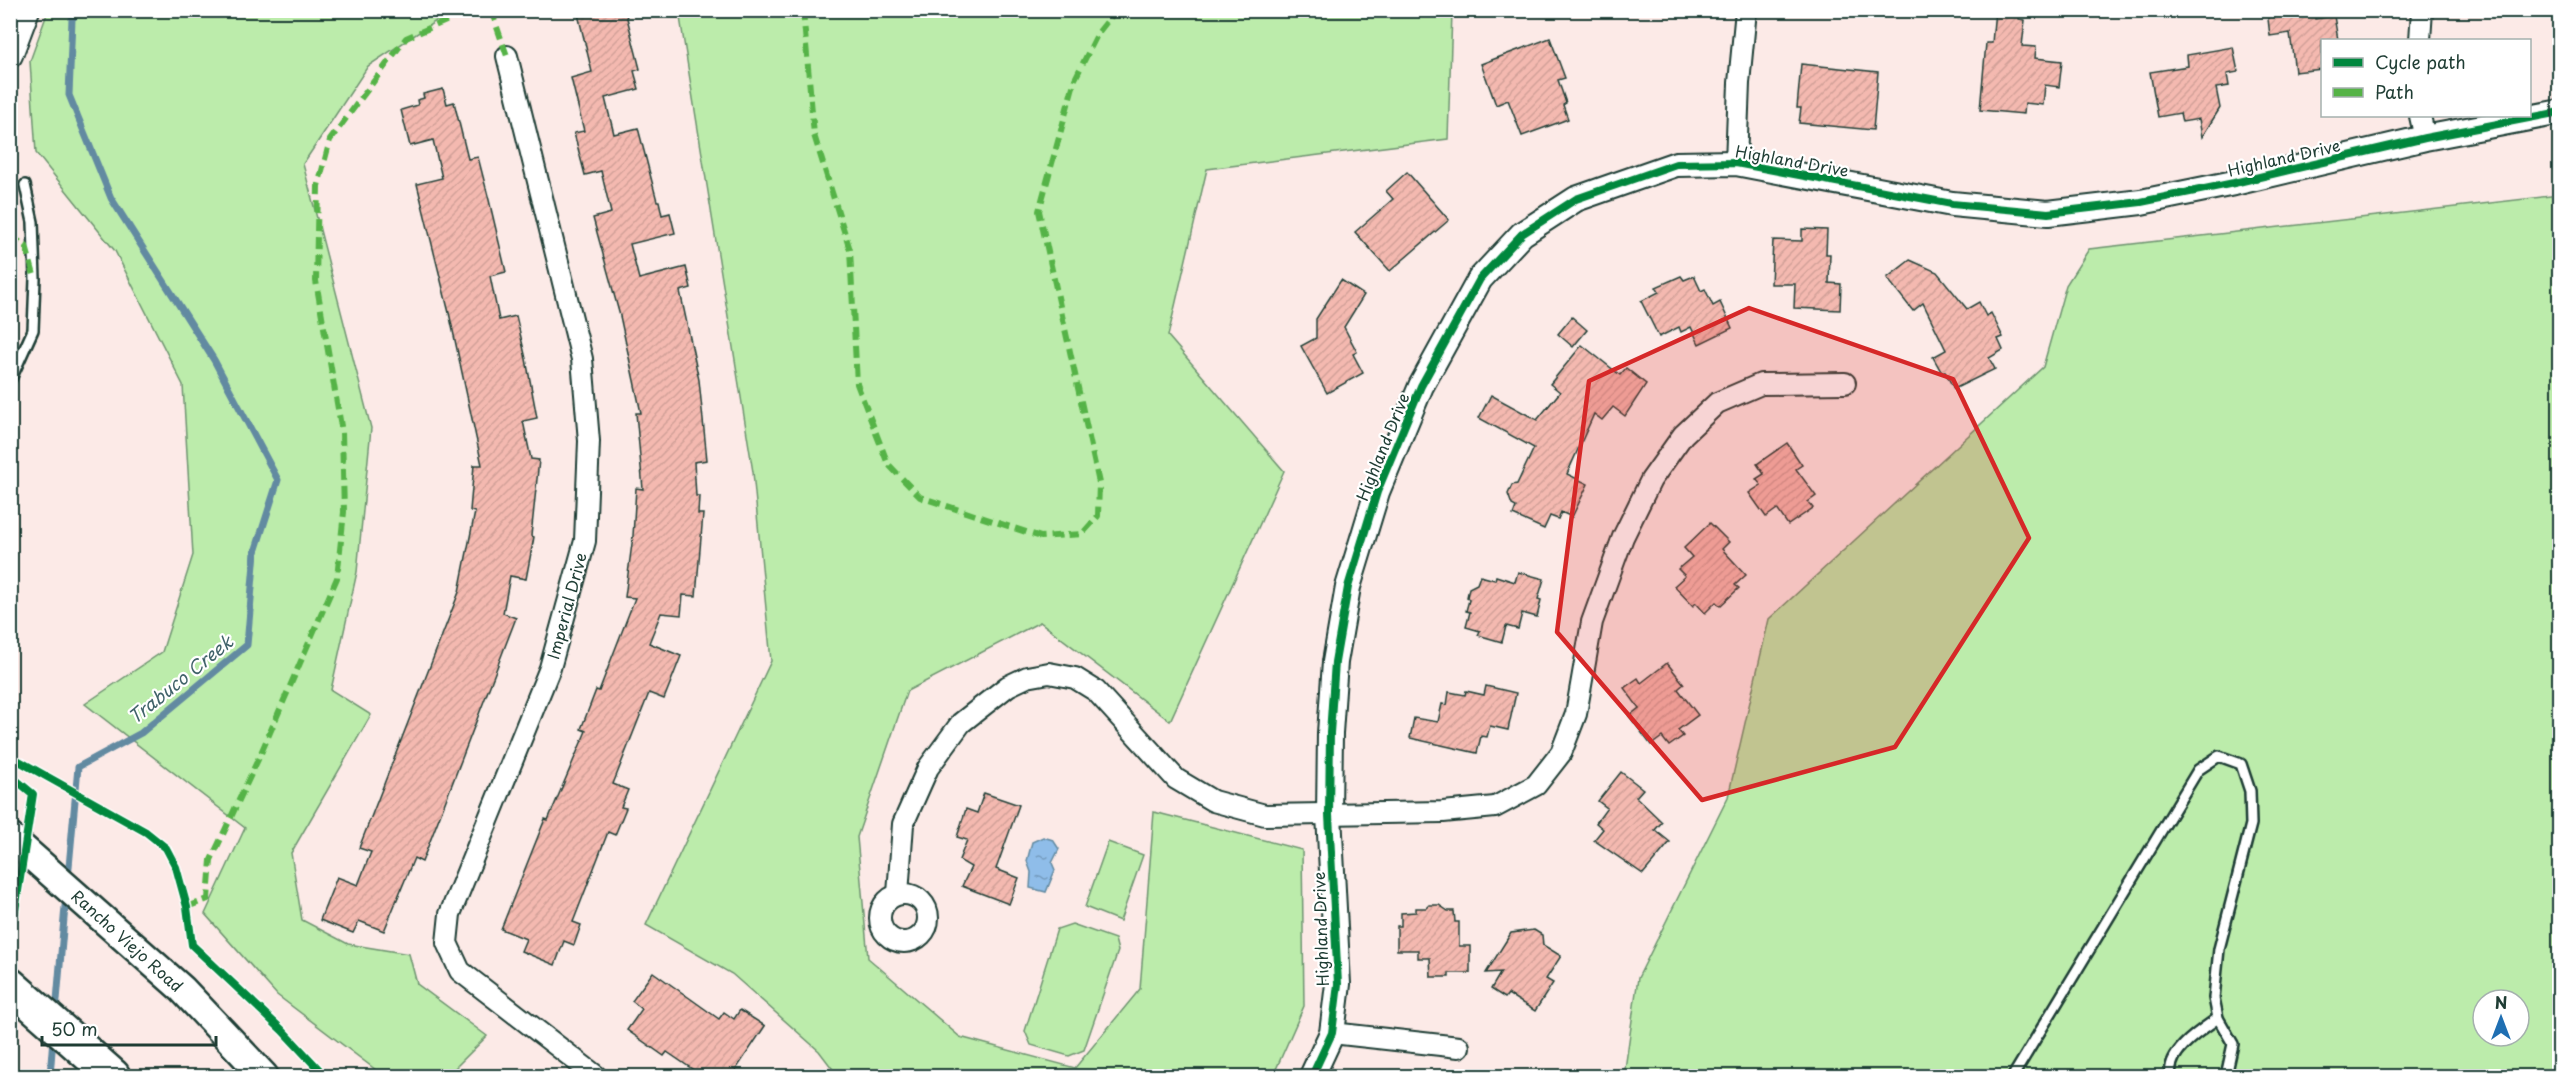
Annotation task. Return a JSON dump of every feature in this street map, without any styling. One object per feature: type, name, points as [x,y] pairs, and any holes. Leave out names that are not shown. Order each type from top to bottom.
[{"type":"highway","points":[[10,986],[113,1077]]},
{"type":"main road","name":"Rancho Viejo Road","points":[[10,837],[182,989],[264,1077]]},
{"type":"street","points":[[10,55],[27,10]]},
{"type":"street","points":[[1737,163],[1739,83],[1746,10]]},
{"type":"street","points":[[2420,39],[2422,10]]},
{"type":"street","name":"Imperial Drive","points":[[507,56],[582,359],[589,441],[585,541],[550,668],[450,914],[447,942],[460,971],[596,1077]]},
{"type":"street","name":"Highland Drive","points":[[2531,114],[2559,111]]},
{"type":"street","name":"Highland Drive","points":[[1312,1077],[1332,1033],[1338,984],[1329,815],[1330,733],[1335,662],[1348,587],[1377,492],[1421,386],[1480,279],[1522,234],[1576,199],[1676,164],[1737,163],[1952,204],[2048,213],[2141,202],[2234,183],[2423,127],[2508,117]]},
{"type":"street","points":[[898,894],[903,824],[928,768],[962,723],[1008,686],[1027,677],[1050,673],[1075,678],[1096,691],[1176,779],[1213,801],[1265,815],[1443,812],[1495,807],[1536,785],[1561,753],[1576,714],[1592,622],[1623,537],[1651,480],[1683,435],[1717,403],[1761,384],[1845,383]]},
{"type":"street","points":[[1332,1033],[1459,1047]]},
{"type":"lane","points":[[10,381],[33,330],[35,279],[33,222],[25,185]]},
{"type":"lane","points":[[2013,1077],[2198,770],[2219,756],[2241,764],[2250,791],[2251,824],[2219,949],[2214,998],[2218,1018],[2233,1044],[2226,1077]]},
{"type":"lane","points":[[2170,1077],[2178,1051],[2218,1018]]},
{"type":"highlighted area","points":[[1749,308],[1953,379],[2029,538],[1895,747],[1702,800],[1557,632],[1589,381]]},
{"type":"green space","points":[[48,11],[451,11],[368,66],[303,164],[371,428],[357,572],[331,690],[371,715],[291,853],[302,920],[348,944],[409,954],[417,984],[487,1036],[449,1074],[451,1076],[384,1076],[277,995],[205,914],[245,828],[85,704],[162,652],[193,555],[183,385],[115,251],[36,153],[30,61]]},
{"type":"green space","points":[[679,11],[1452,11],[1448,139],[1207,169],[1168,336],[1284,471],[1170,721],[1040,622],[907,691],[857,837],[868,958],[960,1037],[1075,1068],[1140,989],[1154,812],[1302,850],[1304,1006],[1273,1076],[838,1076],[819,1051],[732,974],[646,925],[771,661],[753,472]]},
{"type":"green space","points":[[2559,195],[2559,1076],[1624,1076],[1638,978],[1728,797],[1769,619],[2043,367],[2066,285],[2089,249]]},
{"type":"green space","points":[[1108,842],[1143,855],[1120,921],[1085,907]]},
{"type":"green space","points":[[1072,924],[1115,939],[1118,951],[1084,1050],[1069,1056],[1031,1045],[1025,1031],[1057,929]]},
{"type":"water","points":[[1043,837],[1053,840],[1059,849],[1052,863],[1055,870],[1046,892],[1030,888],[1031,872],[1027,861],[1032,842]]},
{"type":"building","points":[[577,10],[625,10],[640,69],[634,71],[639,89],[605,98],[614,134],[638,128],[657,201],[659,201],[662,215],[670,213],[675,233],[630,244],[639,279],[686,267],[691,288],[680,291],[699,380],[707,460],[694,462],[696,496],[699,496],[698,514],[703,514],[696,596],[683,595],[681,615],[661,613],[649,643],[681,656],[664,699],[649,693],[613,784],[628,790],[621,807],[626,808],[615,835],[608,832],[573,922],[581,925],[574,945],[564,941],[555,965],[521,951],[526,939],[501,929],[545,819],[548,820],[586,731],[581,729],[596,690],[599,691],[635,598],[625,597],[633,536],[636,488],[643,489],[636,413],[641,413],[620,316],[593,218],[611,213],[601,171],[585,175],[574,133],[584,131],[571,78],[592,72]]},
{"type":"building","points":[[1995,10],[2020,10],[2019,19],[2025,20],[2022,46],[2036,47],[2035,58],[2062,61],[2059,87],[2045,85],[2043,105],[2025,103],[2024,114],[1980,110],[1986,43],[1992,43]]},
{"type":"building","points":[[2267,10],[2314,10],[2315,19],[2334,16],[2338,39],[2321,39],[2321,69],[2295,72],[2290,33],[2270,36]]},
{"type":"building","points":[[1550,38],[1565,78],[1558,80],[1566,103],[1563,105],[1568,119],[1522,136],[1508,100],[1496,105],[1481,64]]},
{"type":"building","points":[[2233,47],[2238,72],[2227,74],[2229,86],[2216,88],[2220,108],[2202,137],[2199,119],[2182,122],[2180,113],[2158,117],[2150,72],[2188,66],[2187,55]]},
{"type":"building","points":[[1801,64],[1878,72],[1873,130],[1799,123],[1801,108],[1797,108]]},
{"type":"building","points":[[443,89],[447,104],[454,102],[468,159],[478,157],[489,200],[506,272],[490,276],[499,320],[516,316],[526,359],[537,418],[523,421],[531,459],[539,460],[531,536],[534,537],[526,579],[510,576],[503,613],[516,618],[422,862],[414,858],[384,931],[359,921],[353,933],[320,920],[337,877],[358,885],[371,852],[359,848],[459,592],[475,512],[470,511],[474,465],[482,465],[450,317],[417,184],[442,178],[433,140],[410,146],[401,110],[418,105],[417,100],[424,98],[423,94]]},
{"type":"building","points":[[1407,172],[1449,220],[1390,271],[1355,232],[1393,199],[1386,191]]},
{"type":"building","points":[[1802,229],[1827,230],[1826,254],[1830,254],[1829,283],[1841,284],[1840,310],[1794,308],[1795,284],[1771,284],[1773,240],[1802,241]]},
{"type":"building","points":[[1910,260],[1937,272],[1967,309],[1979,302],[1986,316],[1991,313],[2003,337],[1998,339],[2003,350],[1989,358],[1995,369],[1954,389],[1945,372],[1942,373],[1933,357],[1946,350],[1923,303],[1913,311],[1887,278]]},
{"type":"building","points":[[1681,276],[1684,280],[1694,276],[1701,291],[1705,289],[1713,306],[1720,302],[1732,328],[1699,344],[1691,327],[1681,332],[1679,327],[1659,337],[1641,301],[1659,292],[1656,287]]},
{"type":"building","points":[[1341,280],[1364,295],[1344,327],[1357,352],[1353,354],[1363,373],[1327,393],[1301,346],[1316,338],[1316,319]]},
{"type":"building","points":[[1572,317],[1587,330],[1573,347],[1558,334]]},
{"type":"building","points":[[1582,345],[1620,375],[1626,368],[1646,384],[1625,416],[1613,407],[1602,420],[1594,414],[1567,474],[1588,484],[1572,517],[1561,512],[1558,519],[1550,516],[1544,529],[1513,515],[1516,507],[1512,505],[1508,494],[1512,485],[1517,484],[1534,448],[1479,418],[1491,395],[1537,420],[1560,392],[1550,384]]},
{"type":"building","points":[[1787,443],[1802,465],[1796,469],[1816,496],[1808,502],[1813,508],[1788,525],[1777,509],[1766,517],[1749,493],[1761,485],[1756,479],[1764,474],[1757,464]]},
{"type":"building","points":[[1710,523],[1729,542],[1722,549],[1746,575],[1735,585],[1739,588],[1720,606],[1716,602],[1705,613],[1696,603],[1693,606],[1674,586],[1685,576],[1678,569],[1692,557],[1684,548]]},
{"type":"building","points":[[1518,572],[1544,579],[1538,599],[1541,600],[1537,617],[1522,613],[1518,629],[1506,626],[1502,642],[1478,635],[1480,631],[1466,627],[1470,612],[1466,611],[1469,588],[1477,584],[1480,576],[1495,580],[1496,576],[1515,582]]},
{"type":"building","points":[[1667,663],[1684,684],[1678,689],[1698,715],[1678,730],[1683,736],[1669,746],[1662,737],[1651,745],[1629,716],[1639,708],[1624,688],[1638,678],[1641,683]]},
{"type":"building","points":[[1486,686],[1516,693],[1508,730],[1490,726],[1487,737],[1481,736],[1477,753],[1410,738],[1414,718],[1438,722],[1442,704],[1447,705],[1449,692],[1465,695],[1466,691],[1484,695]]},
{"type":"building","points":[[1621,772],[1643,789],[1636,797],[1662,822],[1655,830],[1670,842],[1643,874],[1594,840],[1603,829],[1596,823],[1607,808],[1598,801]]},
{"type":"building","points":[[984,793],[1019,805],[996,869],[1019,878],[1009,904],[962,886],[971,867],[959,860],[967,840],[957,837],[966,809],[977,813]]},
{"type":"building","points":[[1429,905],[1439,905],[1448,911],[1454,911],[1455,922],[1459,922],[1459,946],[1470,946],[1470,973],[1449,973],[1449,977],[1431,977],[1430,958],[1418,958],[1418,950],[1397,950],[1397,926],[1401,926],[1401,913],[1416,912],[1416,908],[1426,908]]},
{"type":"building","points":[[1534,930],[1542,935],[1543,945],[1561,956],[1546,979],[1553,983],[1535,1011],[1508,994],[1505,998],[1491,989],[1501,972],[1486,973],[1511,933]]},
{"type":"building","points":[[653,972],[719,1019],[724,1012],[734,1019],[740,1010],[765,1026],[731,1077],[704,1077],[667,1052],[664,1056],[627,1030],[642,1009],[632,1001]]},
{"type":"waterway","name":"Trabuco Creek","points":[[68,878],[78,767],[141,733],[247,645],[255,552],[278,480],[214,360],[111,198],[69,95],[72,19],[80,10]]},
{"type":"waterway","name":"Trabuco Creek","points":[[56,1012],[66,895]]},
{"type":"waterway","name":"Trabuco Creek","points":[[50,1076],[53,1038]]},
{"type":"marked path","points":[[187,907],[208,899],[211,860],[261,753],[337,578],[344,512],[342,432],[316,281],[318,186],[330,140],[406,38],[472,10]]},
{"type":"marked path","points":[[491,10],[507,56]]},
{"type":"marked path","points":[[803,10],[814,135],[850,250],[857,384],[888,464],[920,497],[1041,537],[1082,534],[1098,516],[1099,483],[1039,211],[1075,79],[1098,33],[1116,10]]},
{"type":"marked path","points":[[10,236],[26,246],[35,279]]},
{"type":"cycle path","points":[[1312,1076],[1332,1033],[1338,984],[1329,815],[1330,733],[1335,662],[1348,587],[1377,492],[1421,386],[1480,279],[1522,234],[1576,199],[1676,164],[1736,163],[1952,204],[2048,213],[2141,202],[2234,183],[2425,138],[2560,112]]},
{"type":"cycle path","points":[[10,756],[146,832],[166,848],[176,867],[187,907],[192,945],[282,1030],[325,1076]]},
{"type":"cycle path","points":[[10,775],[33,794],[10,943]]}]
